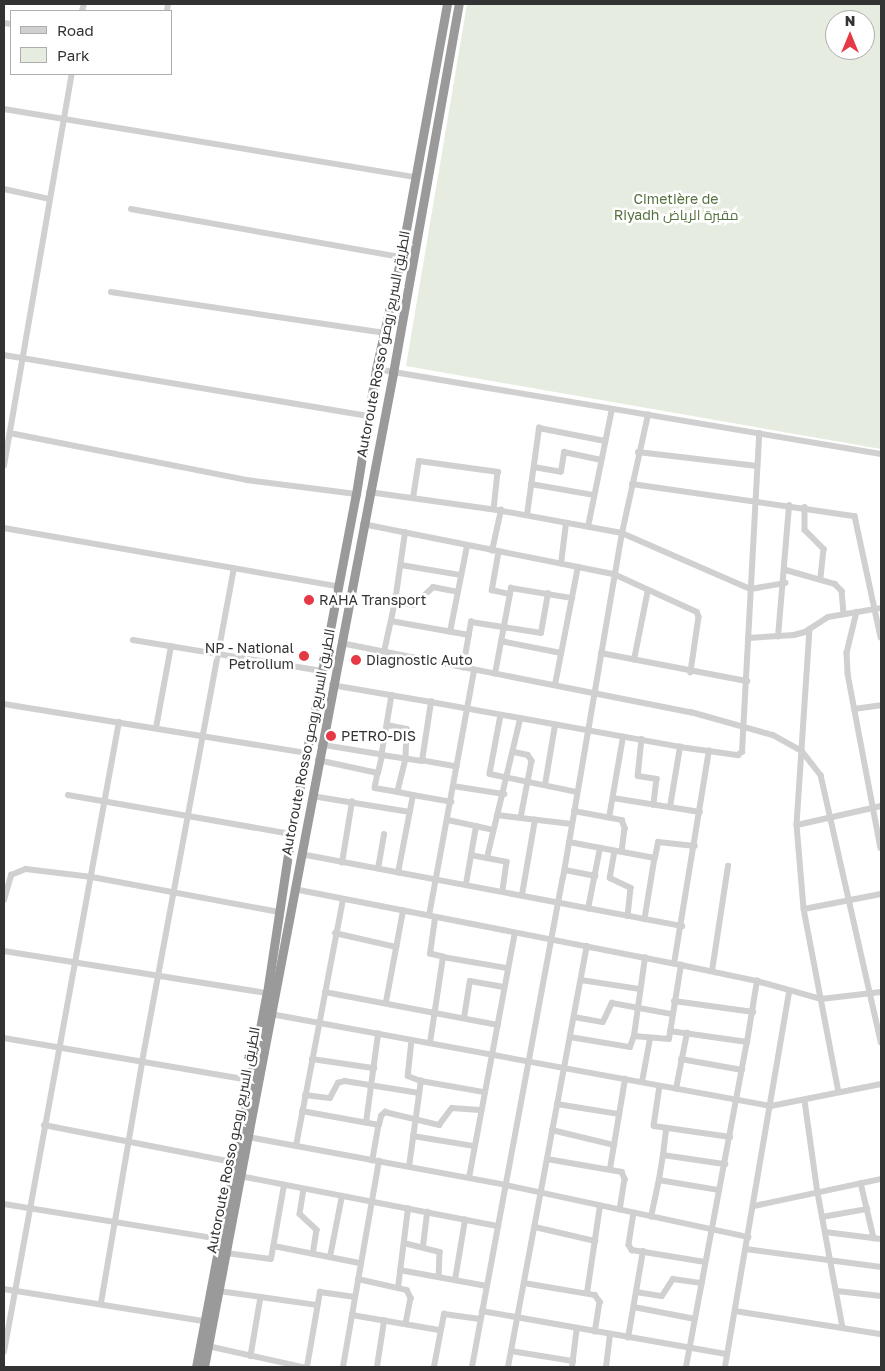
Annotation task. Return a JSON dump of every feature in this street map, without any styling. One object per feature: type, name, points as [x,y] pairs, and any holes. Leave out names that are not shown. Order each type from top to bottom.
[{"type":"highway","name":"Autoroute Rosso الطريق السريع روصو","points":[[196,1367],[233,1162],[267,993],[291,834],[356,494],[376,369],[416,177],[447,4]]},
{"type":"highway","name":"Autoroute Rosso الطريق السريع روصو","points":[[204,1367],[332,685],[393,373],[459,4]]},
{"type":"street","points":[[4,466],[72,75]]},
{"type":"street","points":[[4,109],[64,117],[416,177]]},
{"type":"street","points":[[4,190],[50,199]]},
{"type":"street","points":[[131,209],[400,257]]},
{"type":"street","points":[[111,292],[385,333]]},
{"type":"street","points":[[4,355],[368,416]]},
{"type":"street","points":[[376,369],[881,454]]},
{"type":"street","points":[[588,527],[612,409]]},
{"type":"street","points":[[472,1367],[565,870],[614,574],[638,452],[648,415]]},
{"type":"street","points":[[527,515],[539,428],[605,441]]},
{"type":"street","points":[[10,433],[231,477],[356,494]]},
{"type":"street","points":[[332,685],[680,747],[738,755],[742,752],[745,726],[759,434]]},
{"type":"street","points":[[534,467],[561,472],[564,452],[602,460]]},
{"type":"street","points":[[638,452],[757,466]]},
{"type":"street","points":[[413,498],[419,461],[488,470],[498,472],[494,509]]},
{"type":"street","points":[[531,484],[594,496]]},
{"type":"street","points":[[632,484],[789,505],[855,516],[878,609],[881,637]]},
{"type":"street","points":[[369,492],[501,510],[622,533],[751,589],[785,583]]},
{"type":"street","points":[[778,637],[785,583],[789,505]]},
{"type":"street","points":[[805,508],[805,530],[824,549],[821,580]]},
{"type":"street","points":[[501,510],[492,590],[510,594]]},
{"type":"street","points":[[561,564],[566,523]]},
{"type":"street","points":[[363,524],[495,552],[614,574],[698,614],[690,672]]},
{"type":"street","points":[[4,528],[338,586]]},
{"type":"street","points":[[384,652],[395,602],[405,533]]},
{"type":"street","points":[[450,632],[467,546]]},
{"type":"street","points":[[401,565],[461,575]]},
{"type":"street","points":[[555,685],[578,567]]},
{"type":"street","points":[[101,1303],[142,1062],[234,568]]},
{"type":"street","points":[[786,570],[840,587],[844,614]]},
{"type":"street","points":[[395,602],[414,605],[433,587],[458,592]]},
{"type":"street","points":[[495,674],[512,588],[572,598]]},
{"type":"street","points":[[634,660],[648,590]]},
{"type":"street","points":[[463,668],[471,622],[541,634],[548,594]]},
{"type":"street","points":[[748,638],[778,637],[810,629],[822,619],[878,609]]},
{"type":"street","points":[[857,612],[847,653],[854,709],[881,848]]},
{"type":"street","points":[[391,621],[469,635]]},
{"type":"street","points":[[810,629],[797,825],[804,909],[838,1092]]},
{"type":"street","points":[[134,640],[322,671]]},
{"type":"street","points":[[501,641],[561,654]]},
{"type":"street","points":[[340,643],[595,692],[745,726],[786,741],[802,751],[821,775],[881,1042]]},
{"type":"street","points":[[156,728],[171,646]]},
{"type":"street","points":[[601,653],[690,672],[747,680]]},
{"type":"street","points":[[474,670],[436,879],[430,954],[507,968]]},
{"type":"street","points":[[392,696],[375,788],[450,802]]},
{"type":"street","points":[[422,761],[431,702]]},
{"type":"street","points":[[4,704],[307,753]]},
{"type":"street","points":[[854,709],[881,705]]},
{"type":"street","points":[[501,715],[490,774],[577,792]]},
{"type":"street","points":[[487,858],[508,778],[520,718]]},
{"type":"street","points":[[4,1352],[17,1291],[44,1125],[77,963],[119,722]]},
{"type":"street","points":[[387,725],[407,729],[406,759],[398,792]]},
{"type":"street","points":[[545,785],[555,725]]},
{"type":"street","points":[[609,818],[623,737]]},
{"type":"street","points":[[642,739],[638,776],[657,779],[654,805]]},
{"type":"street","points":[[321,745],[456,767]]},
{"type":"street","points":[[670,807],[680,747]]},
{"type":"street","points":[[514,752],[530,757],[529,782],[521,818]]},
{"type":"street","points":[[674,964],[682,926],[710,752]]},
{"type":"street","points":[[318,760],[378,772]]},
{"type":"street","points":[[453,786],[504,794]]},
{"type":"street","points":[[68,795],[291,834]]},
{"type":"street","points":[[398,873],[413,795]]},
{"type":"street","points":[[312,796],[410,812]]},
{"type":"street","points":[[613,798],[700,812]]},
{"type":"street","points":[[342,863],[352,802]]},
{"type":"street","points":[[797,825],[881,806]]},
{"type":"street","points":[[574,811],[625,823],[622,852]]},
{"type":"street","points":[[497,815],[572,824]]},
{"type":"street","points":[[448,820],[493,830]]},
{"type":"street","points":[[522,895],[535,820]]},
{"type":"street","points":[[466,884],[476,826]]},
{"type":"street","points":[[378,869],[384,835]]},
{"type":"street","points":[[569,842],[655,858]]},
{"type":"street","points":[[645,919],[658,842],[694,846]]},
{"type":"street","points":[[588,909],[600,848]]},
{"type":"street","points":[[615,851],[610,878],[631,888],[628,916]]},
{"type":"street","points":[[301,854],[682,926]]},
{"type":"street","points":[[471,855],[507,862],[503,892]]},
{"type":"street","points":[[712,971],[728,866]]},
{"type":"street","points":[[4,900],[7,881],[18,870],[92,877],[279,912]]},
{"type":"street","points":[[565,870],[595,876]]},
{"type":"street","points":[[294,889],[712,971],[757,981],[789,992],[821,999],[881,992]]},
{"type":"street","points":[[804,909],[881,894]]},
{"type":"street","points":[[296,1146],[335,933],[343,899]]},
{"type":"street","points":[[386,1002],[403,911]]},
{"type":"street","points":[[335,933],[396,947]]},
{"type":"street","points":[[469,1178],[514,933]]},
{"type":"street","points":[[508,1367],[587,946]]},
{"type":"street","points":[[4,951],[267,993]]},
{"type":"street","points":[[430,1043],[444,957]]},
{"type":"street","points":[[570,1036],[630,1047],[634,1036],[645,958]]},
{"type":"street","points":[[634,1036],[666,1041],[670,1031],[682,965]]},
{"type":"street","points":[[581,980],[640,989]]},
{"type":"street","points":[[464,1018],[470,981],[503,987]]},
{"type":"street","points":[[686,1367],[737,1100],[757,981]]},
{"type":"street","points":[[325,992],[498,1024]]},
{"type":"street","points":[[724,1367],[754,1206],[789,992]]},
{"type":"street","points":[[674,1001],[753,1012]]},
{"type":"street","points":[[574,1017],[603,1022],[610,1003],[672,1014]]},
{"type":"street","points":[[271,1014],[771,1106],[805,1101],[838,1092],[881,1084]]},
{"type":"street","points":[[670,1031],[747,1042]]},
{"type":"street","points":[[676,1088],[686,1033]]},
{"type":"street","points":[[366,1123],[378,1034]]},
{"type":"street","points":[[4,1038],[250,1080]]},
{"type":"street","points":[[642,1082],[650,1039]]},
{"type":"street","points":[[412,1040],[408,1076],[420,1081],[484,1092]]},
{"type":"street","points":[[312,1059],[374,1068]]},
{"type":"street","points":[[681,1059],[742,1070]]},
{"type":"street","points":[[610,1169],[625,1079]]},
{"type":"street","points":[[410,1167],[420,1081]]},
{"type":"street","points":[[306,1095],[330,1098],[341,1082],[419,1093]]},
{"type":"street","points":[[660,1086],[653,1123],[666,1129],[730,1137]]},
{"type":"street","points":[[805,1101],[822,1217],[843,1328]]},
{"type":"street","points":[[557,1104],[619,1114]]},
{"type":"street","points":[[343,1367],[371,1202],[380,1116],[385,1112],[439,1125],[452,1108],[480,1110]]},
{"type":"street","points":[[302,1111],[379,1125]]},
{"type":"street","points":[[44,1125],[128,1143],[233,1162]]},
{"type":"street","points":[[651,1217],[659,1180],[666,1129]]},
{"type":"street","points":[[552,1130],[614,1144]]},
{"type":"street","points":[[413,1136],[474,1146]]},
{"type":"street","points":[[248,1137],[506,1185],[748,1237]]},
{"type":"street","points":[[663,1154],[725,1164]]},
{"type":"street","points":[[547,1158],[610,1169],[625,1174],[620,1210]]},
{"type":"street","points":[[240,1176],[498,1226]]},
{"type":"street","points":[[754,1206],[881,1179]]},
{"type":"street","points":[[659,1180],[720,1190]]},
{"type":"street","points":[[861,1183],[874,1238]]},
{"type":"street","points":[[226,1253],[270,1260],[284,1185]]},
{"type":"street","points":[[304,1189],[300,1214],[317,1230],[313,1254]]},
{"type":"street","points":[[330,1257],[342,1196]]},
{"type":"street","points":[[4,1204],[220,1239]]},
{"type":"street","points":[[587,1293],[600,1206]]},
{"type":"street","points":[[398,1288],[408,1209]]},
{"type":"street","points":[[822,1217],[867,1209]]},
{"type":"street","points":[[423,1246],[427,1212]]},
{"type":"street","points":[[634,1213],[629,1245],[632,1250],[706,1262]]},
{"type":"street","points":[[455,1280],[465,1220]]},
{"type":"street","points":[[535,1227],[594,1241]]},
{"type":"street","points":[[825,1232],[881,1239]]},
{"type":"street","points":[[404,1243],[423,1246],[440,1252],[439,1277]]},
{"type":"street","points":[[274,1246],[360,1264]]},
{"type":"street","points":[[746,1248],[832,1263],[881,1268]]},
{"type":"street","points":[[628,1338],[643,1252]]},
{"type":"street","points":[[400,1270],[487,1286]]},
{"type":"street","points":[[358,1279],[398,1288],[410,1293],[406,1324]]},
{"type":"street","points":[[636,1292],[662,1296],[673,1279],[702,1283]]},
{"type":"street","points":[[524,1283],[595,1295],[600,1302],[595,1332]]},
{"type":"street","points":[[4,1290],[101,1303],[204,1321]]},
{"type":"street","points":[[218,1291],[317,1305]]},
{"type":"street","points":[[307,1367],[317,1305],[322,1291],[355,1297]]},
{"type":"street","points":[[837,1291],[881,1296]]},
{"type":"street","points":[[251,1356],[261,1297]]},
{"type":"street","points":[[634,1307],[695,1320]]},
{"type":"street","points":[[482,1311],[689,1350],[727,1354]]},
{"type":"street","points":[[735,1311],[881,1334]]},
{"type":"street","points":[[434,1367],[439,1330],[444,1314],[480,1320]]},
{"type":"street","points":[[352,1315],[439,1330]]},
{"type":"street","points":[[377,1367],[384,1321]]},
{"type":"street","points":[[511,1351],[572,1364],[577,1329]]},
{"type":"street","points":[[606,1367],[610,1335]]},
{"type":"street","points":[[208,1346],[303,1367]]},
{"type":"green space","name":"Cimetière de Riyadh مقبرة الرياض","points":[[467,4],[881,4],[881,449],[406,366]]},
{"type":"place","name":"RAHA Transport","points":[[309,600]]},
{"type":"place","name":"NP - National Petrolium","points":[[304,656]]},
{"type":"place","name":"Diagnostic Auto","points":[[356,660]]},
{"type":"place","name":"PETRO-DIS","points":[[331,736]]}]
